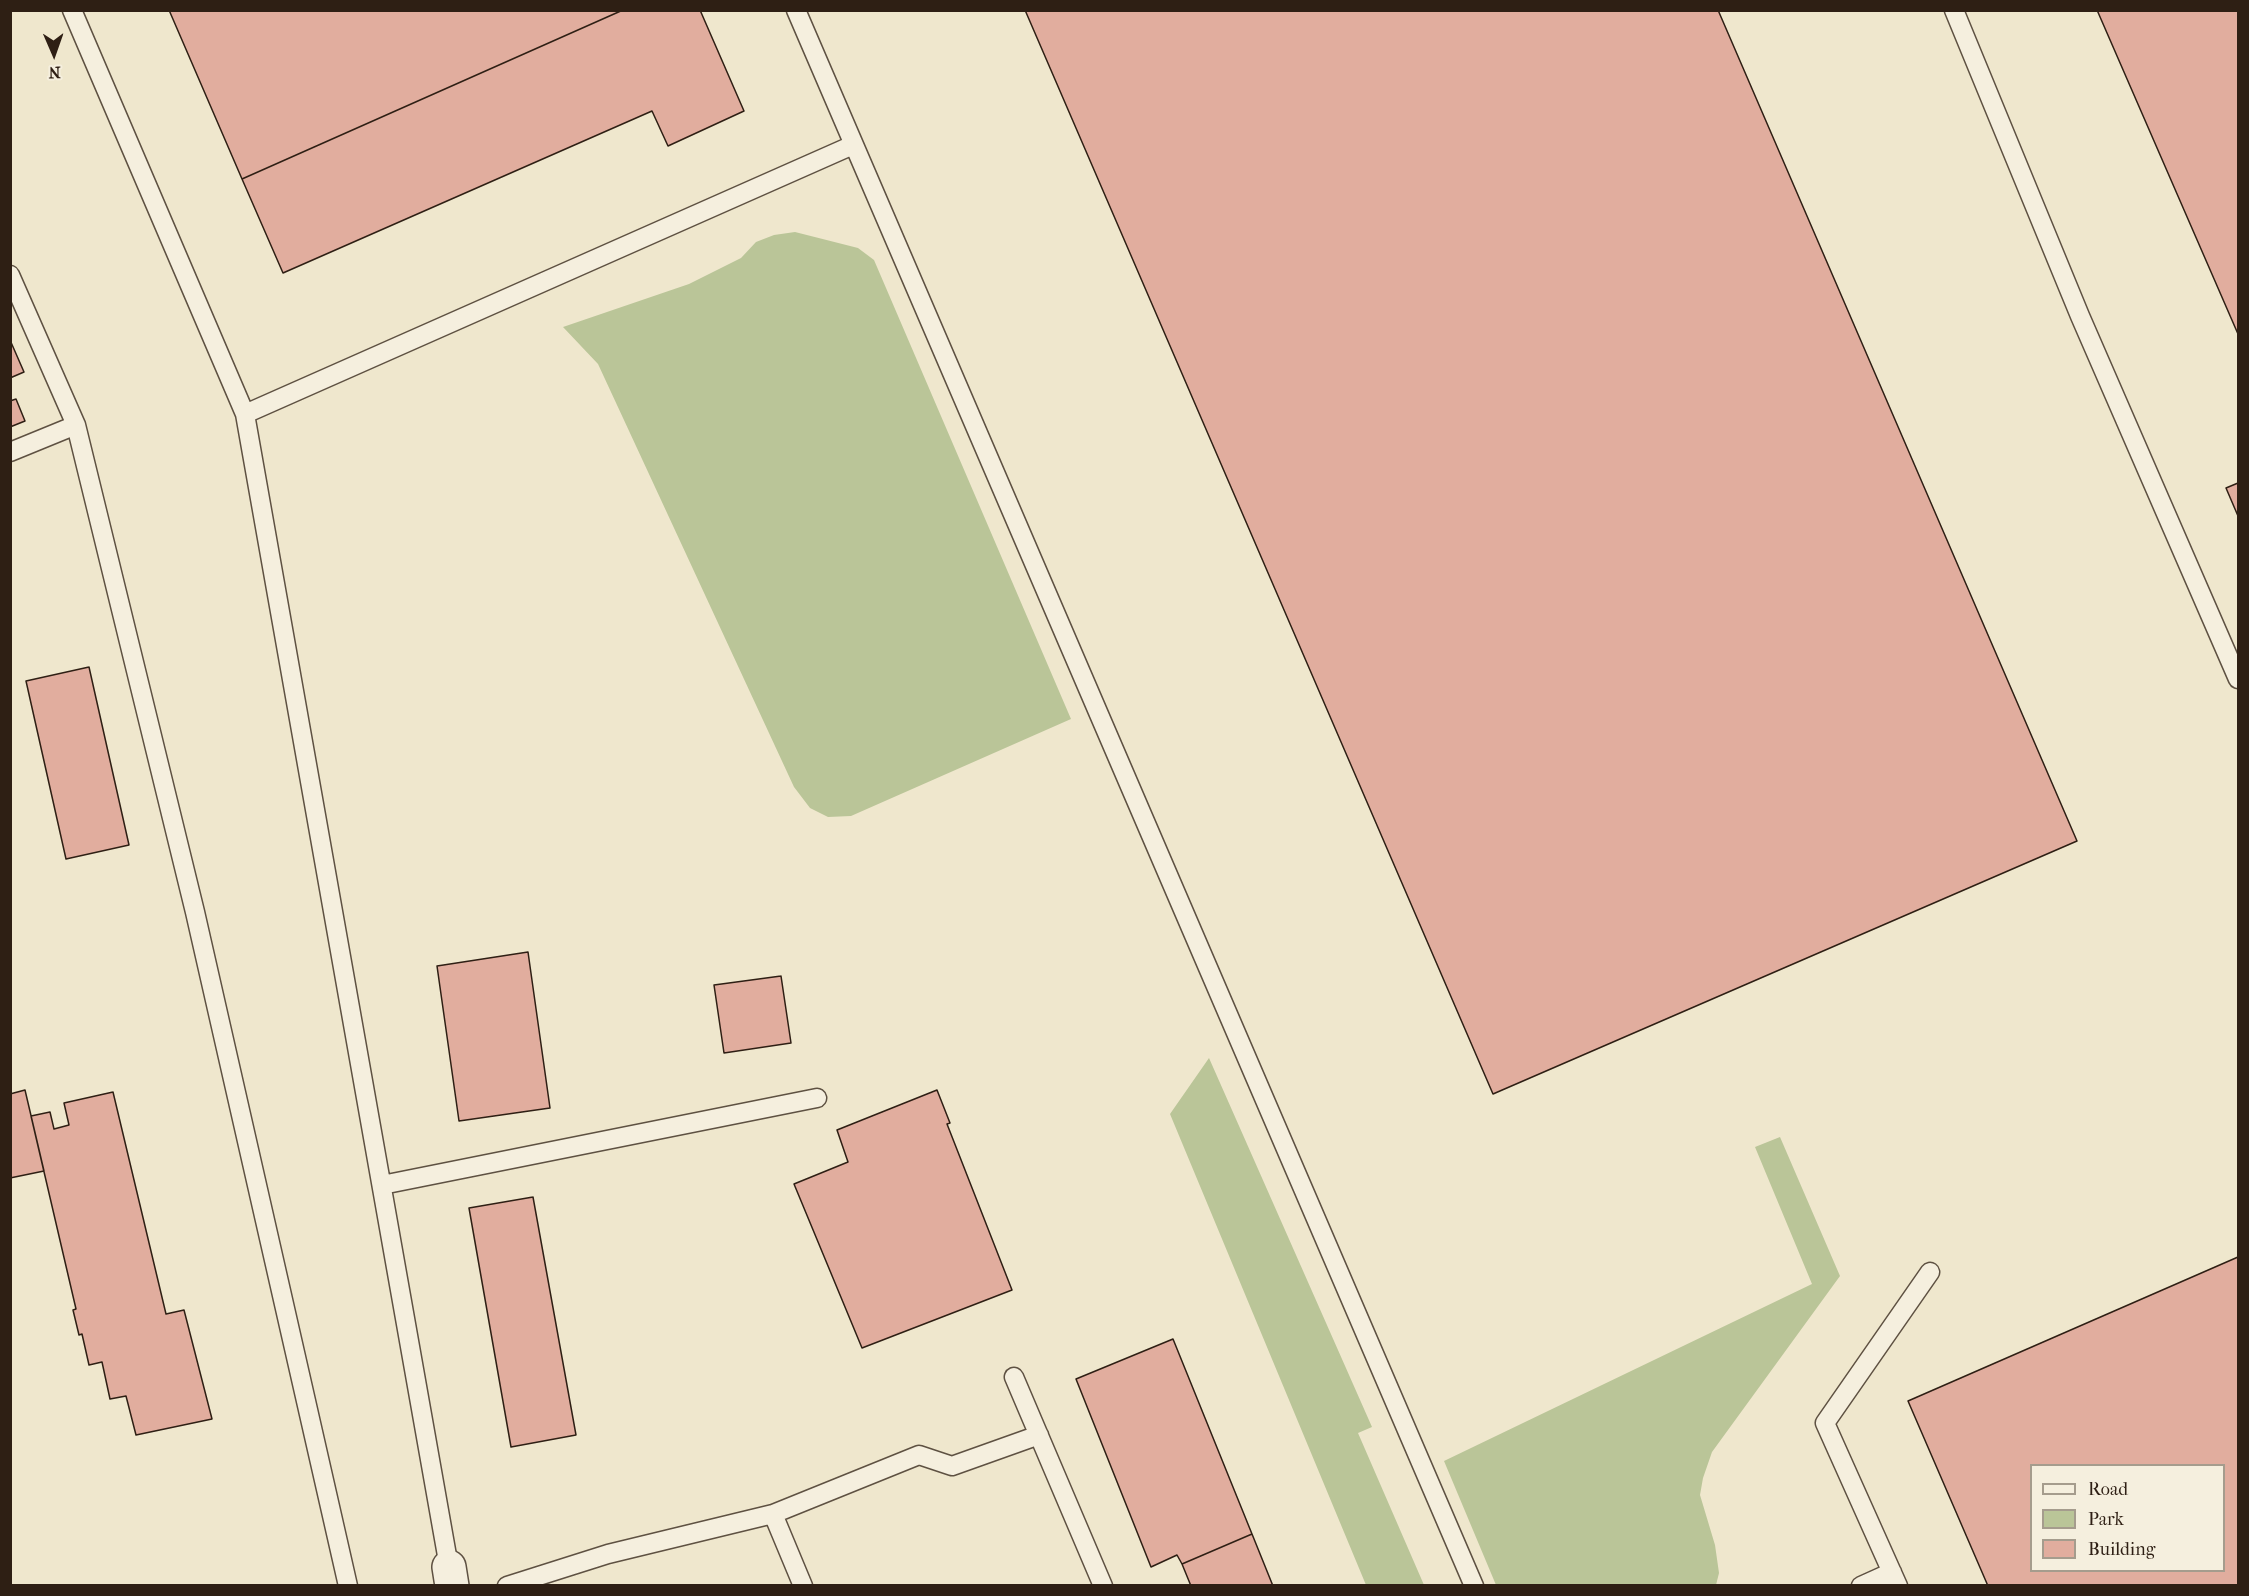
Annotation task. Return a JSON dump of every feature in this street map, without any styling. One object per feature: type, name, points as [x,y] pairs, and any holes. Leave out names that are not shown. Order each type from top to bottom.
[{"type":"lane","points":[[72,10],[245,414],[450,1576]]},
{"type":"lane","points":[[796,10],[1474,1586]]},
{"type":"lane","points":[[1954,10],[2080,316],[2238,679]]},
{"type":"lane","points":[[245,414],[854,145]]},
{"type":"lane","points":[[10,275],[76,426],[195,912],[348,1586]]},
{"type":"lane","points":[[10,452],[76,426]]},
{"type":"lane","points":[[382,1185],[817,1098]]},
{"type":"lane","points":[[1861,1586],[1895,1579],[1825,1423],[1930,1272]]},
{"type":"lane","points":[[1014,1377],[1103,1586]]},
{"type":"lane","points":[[507,1586],[608,1554],[772,1514],[919,1455],[952,1466],[1039,1435]]},
{"type":"lane","points":[[772,1514],[803,1586]]},
{"type":"green space","points":[[795,232],[858,248],[874,260],[1071,719],[851,816],[828,817],[810,808],[794,787],[598,364],[563,327],[689,284],[741,258],[756,242],[774,235]]},
{"type":"green space","points":[[1209,1058],[1372,1427],[1358,1433],[1424,1585],[1366,1585],[1170,1114]]},
{"type":"green space","points":[[1780,1137],[1840,1276],[1712,1452],[1700,1495],[1715,1545],[1719,1573],[1716,1585],[1496,1585],[1444,1461],[1812,1284],[1755,1147]]},
{"type":"building","points":[[169,10],[623,10],[242,179]]},
{"type":"building","points":[[623,10],[700,10],[744,111],[668,146],[652,111],[283,273],[242,179]]},
{"type":"building","points":[[1025,10],[1718,10],[2077,841],[1493,1094]]},
{"type":"building","points":[[2097,10],[2238,10],[2238,334]]},
{"type":"building","points":[[10,340],[24,372],[10,378]]},
{"type":"building","points":[[16,399],[25,421],[10,427],[10,401]]},
{"type":"building","points":[[2238,483],[2238,516],[2226,488]]},
{"type":"building","points":[[89,667],[129,845],[66,859],[26,681]]},
{"type":"building","points":[[528,952],[550,1108],[459,1121],[437,966]]},
{"type":"building","points":[[781,976],[791,1043],[724,1053],[714,985]]},
{"type":"building","points":[[25,1090],[44,1171],[10,1178],[10,1094]]},
{"type":"building","points":[[937,1090],[950,1123],[947,1124],[1012,1290],[862,1348],[794,1184],[848,1162],[837,1130]]},
{"type":"building","points":[[113,1092],[166,1314],[184,1310],[212,1419],[136,1435],[126,1396],[110,1399],[102,1362],[89,1365],[82,1334],[79,1335],[73,1310],[76,1309],[31,1116],[50,1112],[54,1129],[69,1125],[64,1103]]},
{"type":"building","points":[[533,1197],[576,1435],[511,1447],[469,1208]]},
{"type":"building","points":[[2238,1257],[2238,1586],[1988,1586],[1908,1401]]},
{"type":"building","points":[[1173,1339],[1252,1534],[1182,1564],[1177,1555],[1151,1567],[1076,1379]]},
{"type":"building","points":[[1252,1534],[1273,1586],[1191,1586],[1182,1564]]}]
